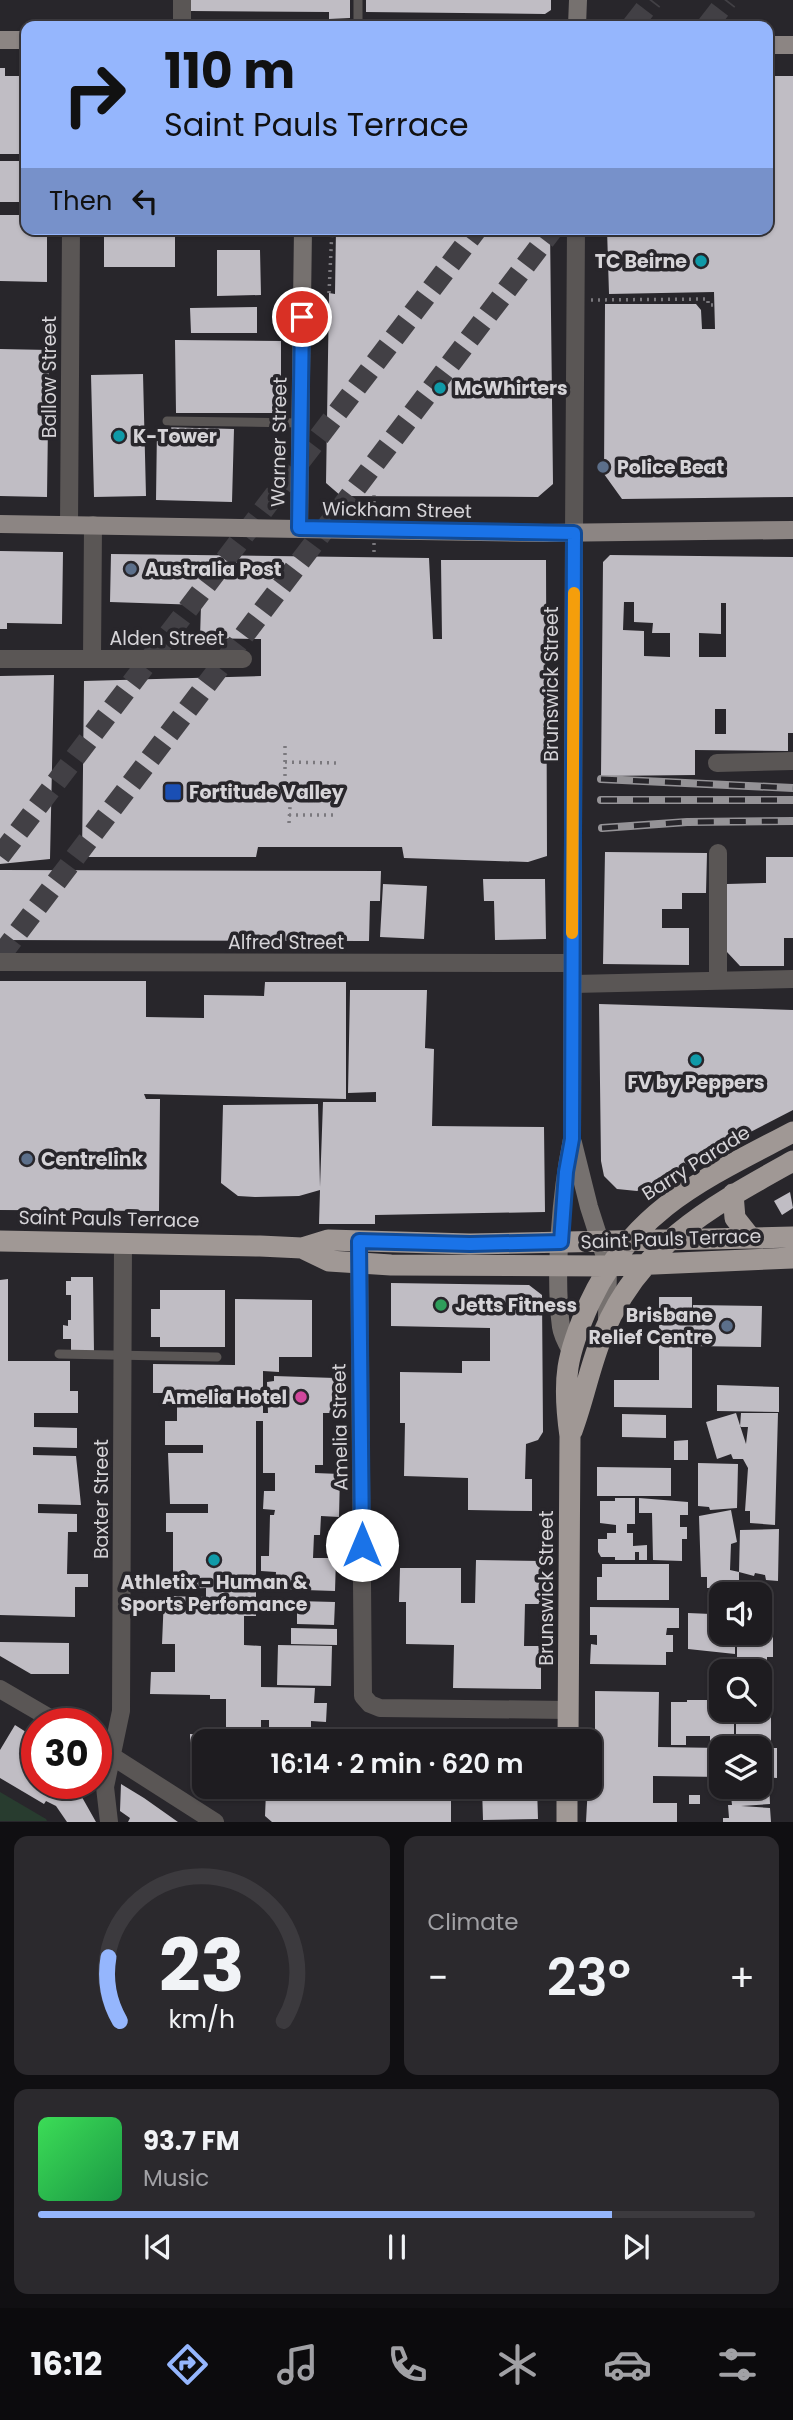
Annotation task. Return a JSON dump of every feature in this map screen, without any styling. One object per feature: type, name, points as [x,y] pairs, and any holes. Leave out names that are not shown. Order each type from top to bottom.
[{"type":"highway","name":"Barry Parade","points":[[571,1352],[608,1266],[628,1239],[655,1212],[680,1195],[793,1132]]},
{"type":"highway","points":[[671,1238],[707,1209],[793,1161]]},
{"type":"highway","points":[[733,1194],[735,1218],[750,1237]]},
{"type":"highway","name":"Saint Pauls Terrace","points":[[0,1241],[302,1248],[328,1240],[470,1244],[793,1237]]},
{"type":"highway","name":"Brunswick Street","points":[[570,1436],[606,1327],[621,1296],[671,1238]]},
{"type":"highway","name":"Saint Pauls Terrace","points":[[302,1248],[329,1261],[359,1263],[560,1267],[793,1258]]},
{"type":"highway","name":"Brunswick Street","points":[[568,1729],[570,1436],[564,1391],[571,1352]]},
{"type":"highway","points":[[567,1799],[567,1822]]},
{"type":"main road","points":[[0,40],[21,40]]},
{"type":"main road","points":[[773,45],[793,45]]},
{"type":"main road","name":"Wickham Street","points":[[0,524],[574,533],[793,530]]},
{"type":"street","points":[[182,0],[183,21]]},
{"type":"street","points":[[577,21],[578,0]]},
{"type":"street","name":"Ballow Street","points":[[69,525],[71,235]]},
{"type":"street","name":"Warner Street","points":[[299,528],[303,235]]},
{"type":"street","name":"Brunswick Street","points":[[571,1352],[561,1329],[560,1267],[566,1172],[572,1139],[576,235]]},
{"type":"street","name":"Alden Street","points":[[92,659],[93,525]]},
{"type":"street","name":"Alden Street","points":[[0,659],[243,659]]},
{"type":"street","points":[[717,764],[793,761]]},
{"type":"street","points":[[718,853],[718,980]]},
{"type":"street","name":"Alfred Street","points":[[0,962],[572,963]]},
{"type":"street","points":[[573,984],[793,979]]},
{"type":"street","name":"Brunswick Street","points":[[572,1139],[608,1266],[610,1292],[606,1327]]},
{"type":"street","name":"Amelia Street","points":[[359,1241],[363,1696],[370,1704],[380,1708],[568,1710]]},
{"type":"street","name":"Baxter Street","points":[[112,1732],[121,1711],[123,1242]]},
{"type":"street","points":[[0,1689],[33,1708]]},
{"type":"street","points":[[112,1755],[215,1822]]},
{"type":"street","name":"Baxter Street","points":[[106,1799],[109,1822]]},
{"type":"lane","points":[[358,0],[358,21]]},
{"type":"lane","points":[[167,421],[300,423]]},
{"type":"lane","points":[[58,1354],[217,1357]]},
{"type":"path","points":[[329,293],[332,235]]},
{"type":"path","points":[[575,300],[708,299],[708,306],[714,305]]},
{"type":"path","points":[[374,495],[374,552]]},
{"type":"path","points":[[285,746],[285,783]]},
{"type":"path","points":[[285,762],[339,763]]},
{"type":"path","points":[[289,823],[290,807]]},
{"type":"path","points":[[289,815],[336,815]]},
{"type":"green space","points":[[0,1792],[46,1819],[47,1821],[0,1821]]},
{"type":"building","points":[[191,0],[350,0],[350,18],[329,19],[329,12],[191,11]]},
{"type":"building","points":[[366,0],[551,0],[551,10],[545,14],[366,12]]},
{"type":"building","points":[[0,68],[5,68],[5,76],[21,76],[21,154],[0,154]]},
{"type":"building","points":[[773,76],[793,76],[793,497],[622,499],[604,474],[605,304],[696,304],[701,310],[702,329],[715,329],[714,292],[609,294],[607,235],[773,235]]},
{"type":"building","points":[[0,161],[21,161],[21,202],[0,202]]},
{"type":"building","points":[[0,215],[21,215],[21,235],[47,235],[47,282],[0,281]]},
{"type":"building","points":[[104,235],[175,235],[175,267],[104,267]]},
{"type":"building","name":"McWhirters","points":[[336,235],[550,235],[553,484],[538,497],[341,496],[326,483],[329,293],[335,294]]},
{"type":"building","points":[[217,250],[260,250],[261,295],[217,296]]},
{"type":"building","points":[[257,307],[257,333],[191,333],[190,308]]},
{"type":"building","points":[[175,340],[281,341],[281,413],[176,413]]},
{"type":"building","points":[[0,349],[49,350],[47,497],[0,496]]},
{"type":"building","name":"K-Tower","points":[[143,374],[146,496],[94,497],[91,375]]},
{"type":"building","points":[[157,427],[234,429],[232,502],[156,500]]},
{"type":"building","points":[[0,551],[63,552],[62,624],[7,623],[7,629],[0,629]]},
{"type":"building","points":[[111,554],[429,558],[433,639],[442,639],[441,560],[546,560],[547,856],[528,862],[404,858],[402,847],[258,847],[256,857],[82,857],[84,681],[261,676],[261,639],[200,638],[201,605],[110,602]]},
{"type":"building","points":[[610,555],[793,557],[793,733],[788,733],[788,751],[695,750],[695,775],[601,776],[603,562]],"holes":[[[624,602],[634,602],[634,622],[653,623],[652,633],[670,633],[670,657],[644,656],[644,631],[623,630]],[[721,603],[726,603],[726,657],[699,657],[699,633],[721,634]],[[715,709],[726,709],[726,734],[715,734]]]},
{"type":"building","points":[[54,675],[50,859],[0,864],[0,676]]},
{"type":"building","points":[[605,852],[707,853],[706,893],[682,893],[682,909],[662,909],[662,928],[689,928],[689,965],[603,964]]},
{"type":"building","points":[[766,857],[793,857],[793,938],[784,938],[784,966],[740,966],[727,952],[727,884],[766,883]]},
{"type":"building","points":[[0,870],[381,871],[380,901],[370,901],[369,941],[0,940]]},
{"type":"building","points":[[483,879],[545,879],[546,939],[495,940],[494,901],[484,901]]},
{"type":"building","points":[[383,884],[427,886],[424,939],[380,937]]},
{"type":"building","points":[[0,981],[146,981],[146,1017],[204,1018],[204,995],[264,996],[265,982],[346,982],[346,1099],[144,1094],[146,1099],[160,1099],[159,1211],[0,1210]]},
{"type":"building","points":[[350,990],[427,990],[425,1048],[434,1049],[432,1126],[544,1127],[545,1212],[375,1215],[375,1224],[319,1224],[320,1190],[299,1196],[238,1196],[221,1183],[223,1105],[318,1104],[320,1187],[323,1102],[376,1102],[376,1092],[348,1093]]},
{"type":"building","name":"FV by Peppers","points":[[599,1004],[793,1010],[793,1110],[637,1191],[617,1189],[604,1176],[601,1161]]},
{"type":"building","points":[[790,1192],[793,1208],[782,1215],[774,1201]]},
{"type":"building","points":[[71,1277],[93,1277],[94,1353],[71,1353],[71,1339],[63,1339],[63,1325],[68,1326],[68,1320],[71,1320],[71,1295],[66,1295],[66,1281],[71,1281]]},
{"type":"building","points":[[8,1279],[8,1361],[70,1361],[70,1391],[78,1391],[78,1413],[34,1413],[34,1427],[77,1428],[77,1448],[33,1447],[33,1455],[76,1456],[81,1505],[38,1504],[38,1513],[77,1514],[77,1532],[68,1532],[67,1574],[88,1574],[88,1587],[75,1587],[75,1617],[0,1615],[0,1280]]},
{"type":"building","points":[[391,1283],[529,1285],[542,1295],[543,1432],[538,1440],[526,1444],[525,1479],[532,1479],[532,1511],[468,1510],[468,1478],[404,1476],[405,1423],[400,1423],[400,1372],[462,1373],[462,1361],[490,1361],[490,1328],[391,1326]]},
{"type":"building","points":[[160,1290],[225,1290],[225,1347],[160,1347],[160,1337],[151,1337],[151,1309],[160,1309]]},
{"type":"building","points":[[659,1297],[692,1297],[692,1327],[693,1305],[762,1306],[761,1347],[692,1346],[692,1408],[614,1407],[614,1380],[659,1380]]},
{"type":"building","points":[[235,1299],[312,1300],[312,1357],[279,1357],[279,1372],[263,1371],[263,1413],[268,1413],[267,1382],[274,1381],[274,1376],[335,1378],[334,1413],[323,1413],[323,1465],[315,1465],[315,1473],[340,1474],[339,1517],[321,1516],[320,1535],[314,1535],[313,1558],[336,1558],[335,1591],[275,1589],[276,1572],[261,1571],[261,1556],[269,1556],[270,1515],[274,1515],[275,1510],[263,1509],[264,1491],[275,1491],[275,1473],[263,1473],[263,1421],[256,1421],[256,1616],[244,1616],[244,1645],[261,1646],[261,1687],[315,1688],[314,1703],[327,1703],[326,1722],[311,1721],[311,1729],[269,1729],[269,1720],[261,1720],[261,1729],[226,1729],[226,1699],[210,1699],[210,1695],[150,1694],[151,1672],[175,1672],[175,1644],[162,1644],[164,1596],[206,1597],[206,1588],[173,1589],[173,1532],[166,1532],[166,1513],[208,1513],[208,1504],[170,1504],[168,1453],[203,1453],[203,1445],[165,1445],[165,1421],[177,1421],[177,1393],[153,1393],[153,1364],[235,1365]]},
{"type":"building","points":[[717,1385],[779,1387],[779,1412],[717,1411]]},
{"type":"building","points":[[736,1413],[740,1426],[741,1413],[778,1413],[775,1525],[750,1523],[750,1511],[745,1511],[748,1468],[743,1459],[733,1459],[731,1454],[717,1459],[706,1422]],"holes":[[[741,1427],[748,1427],[746,1444]]]},
{"type":"building","points":[[622,1414],[666,1415],[666,1438],[622,1437]]},
{"type":"building","points":[[688,1440],[688,1460],[674,1460],[674,1441]]},
{"type":"building","points":[[698,1463],[738,1464],[737,1508],[710,1510],[709,1507],[698,1506]]},
{"type":"building","points":[[597,1467],[671,1468],[671,1496],[597,1496]]},
{"type":"building","points":[[615,1498],[635,1498],[635,1524],[627,1524],[627,1533],[633,1533],[633,1546],[647,1545],[647,1560],[639,1560],[639,1552],[635,1552],[635,1560],[615,1560],[615,1557],[601,1557],[598,1552],[598,1539],[607,1539],[607,1533],[616,1533],[616,1525],[600,1523],[600,1501],[615,1501]]},
{"type":"building","points":[[639,1498],[688,1502],[688,1515],[680,1515],[680,1527],[687,1527],[687,1539],[682,1539],[682,1561],[653,1560],[652,1513],[639,1513]]},
{"type":"building","points":[[731,1510],[737,1542],[731,1544],[730,1570],[739,1572],[739,1582],[709,1582],[707,1588],[707,1577],[701,1577],[699,1516]]},
{"type":"building","points":[[779,1529],[778,1581],[766,1580],[765,1575],[755,1573],[754,1576],[739,1572],[740,1530]]},
{"type":"building","points":[[476,1560],[541,1561],[541,1604],[525,1604],[524,1646],[541,1646],[541,1689],[453,1688],[454,1645],[406,1644],[406,1602],[399,1602],[400,1568],[461,1568],[461,1603],[475,1603]]},
{"type":"building","points":[[602,1564],[669,1564],[669,1600],[597,1600],[597,1577],[602,1577]]},
{"type":"building","points":[[297,1601],[335,1602],[334,1625],[297,1624]]},
{"type":"building","points":[[590,1607],[679,1608],[679,1628],[667,1628],[666,1635],[673,1635],[673,1652],[666,1652],[666,1665],[590,1664],[591,1644],[597,1645],[597,1635],[590,1635]]},
{"type":"building","points":[[773,1609],[773,1657],[737,1659],[737,1645],[772,1645]]},
{"type":"building","points":[[688,1613],[709,1614],[709,1645],[735,1645],[735,1654],[688,1649]]},
{"type":"building","points":[[291,1628],[337,1629],[337,1645],[291,1644]]},
{"type":"building","points":[[0,1642],[69,1643],[69,1674],[31,1674],[0,1656]]},
{"type":"building","points":[[278,1645],[332,1646],[331,1686],[277,1685]]},
{"type":"building","points":[[595,1691],[659,1692],[658,1747],[709,1748],[709,1777],[653,1776],[653,1803],[677,1803],[677,1822],[586,1822],[587,1799],[602,1799],[602,1729],[595,1729]]},
{"type":"building","points":[[709,1700],[709,1722],[734,1722],[734,1736],[686,1736],[686,1745],[671,1745],[671,1702]]},
{"type":"building","points":[[736,1722],[771,1722],[771,1736],[736,1736]]},
{"type":"building","points":[[15,1725],[21,1729],[21,1790],[0,1778],[0,1750]]},
{"type":"building","points":[[190,1734],[192,1766],[190,1766]]},
{"type":"building","points":[[772,1748],[777,1748],[777,1778],[772,1778]]},
{"type":"building","points":[[121,1784],[178,1822],[128,1822],[130,1818],[120,1811]]},
{"type":"building","points":[[689,1795],[700,1795],[700,1804],[689,1804]]},
{"type":"building","points":[[36,1799],[83,1799],[96,1822],[67,1822],[56,1806],[46,1801],[44,1804]]},
{"type":"building","points":[[266,1799],[451,1799],[451,1822],[272,1822],[265,1816]]},
{"type":"building","points":[[482,1799],[537,1799],[538,1819],[483,1820]]},
{"type":"building","points":[[731,1799],[770,1799],[770,1804],[741,1806],[770,1808],[771,1822],[723,1822],[723,1818],[729,1818],[728,1805],[732,1805]]},
{"type":"tunnel","points":[[636,21],[652,0]]},
{"type":"tunnel","points":[[711,21],[727,0]]},
{"type":"tunnel","points":[[0,856],[472,235]]},
{"type":"tunnel","points":[[0,956],[548,235]]},
{"type":"railway","points":[[601,779],[793,788]]},
{"type":"railway","points":[[601,800],[793,800]]},
{"type":"railway","points":[[602,828],[687,822],[793,821]]},
{"type":"slow traffic","points":[[572,933],[574,593]]},
{"type":"place","name":"TC Beirne","points":[[701,261]]},
{"type":"place","name":"McWhirters","points":[[440,388]]},
{"type":"place","name":"K-Tower","points":[[119,436]]},
{"type":"place","name":"Police Beat","points":[[603,467]]},
{"type":"place","name":"Australia Post","points":[[131,569]]},
{"type":"place","name":"Fortitude Valley","points":[[173,792]]},
{"type":"place","name":"FV by Peppers","points":[[696,1060]]},
{"type":"place","name":"Centrelink","points":[[27,1159]]},
{"type":"place","name":"Jetts Fitness","points":[[441,1305]]},
{"type":"place","name":"Brisbane Relief Centre","points":[[727,1326]]},
{"type":"place","name":"Amelia Hotel","points":[[301,1397]]},
{"type":"place","name":"Athletix - Human & Sports Perfomance","points":[[214,1560]]},
{"type":"route","points":[[302,317],[299,528],[574,533],[572,1139],[566,1172],[561,1242],[470,1244],[359,1241],[362,1545]]}]
